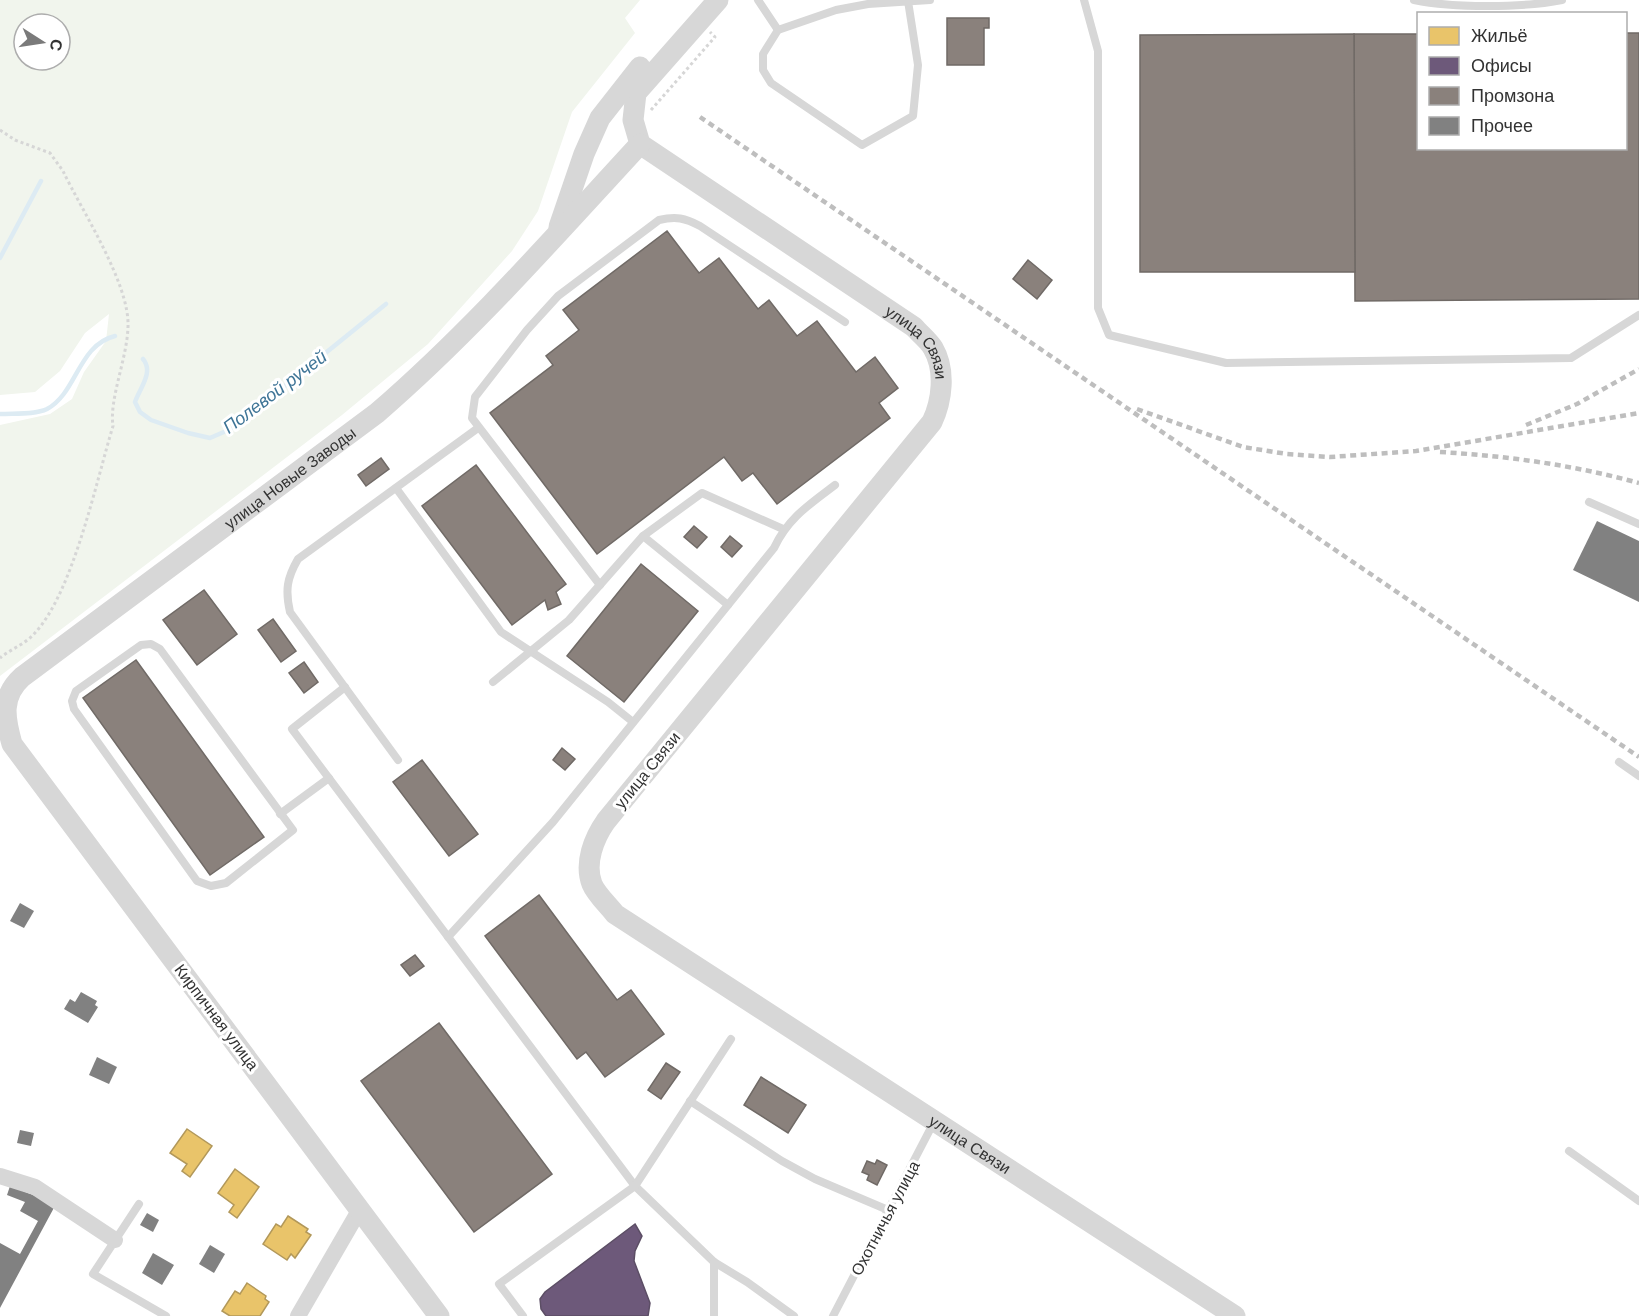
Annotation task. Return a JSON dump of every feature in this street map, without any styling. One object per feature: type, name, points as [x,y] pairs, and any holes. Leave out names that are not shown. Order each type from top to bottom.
[{"type":"street","name":"улица Новые Заводы","points":[[557,234],[580,165],[600,118],[623,87],[699,0]]},
{"type":"street","points":[[640,144],[641,116],[634,99],[643,83],[718,0]]},
{"type":"street","name":"улица Новые Заводы","points":[[4,704],[21,676],[377,413],[439,358],[640,144]]},
{"type":"street","name":"улица Связи","points":[[640,144],[914,327],[934,349],[940,372],[940,404],[932,422],[606,821],[595,837],[589,864],[592,884],[615,914],[1235,1316]]},
{"type":"street","name":"Кирпичная улица","points":[[4,704],[12,744],[439,1316]]},
{"type":"street","points":[[0,1176],[35,1187],[115,1240]]},
{"type":"street","points":[[298,1316],[360,1209]]},
{"type":"lane","points":[[758,0],[778,30]]},
{"type":"lane","points":[[908,1],[918,65],[913,116],[862,145],[771,83],[763,70],[763,54],[778,30],[836,10],[908,1],[930,0]]},
{"type":"lane","points":[[1084,0],[1098,51],[1098,308],[1109,335],[1226,363],[1571,358],[1639,315]]},
{"type":"lane","points":[[1414,0],[1434,4],[1543,4],[1562,0]]},
{"type":"lane","points":[[600,585],[472,418],[475,397],[527,330],[558,296],[660,220],[674,216],[687,219],[845,322]]},
{"type":"lane","points":[[398,760],[290,612],[286,594],[288,576],[298,559],[478,428]]},
{"type":"lane","points":[[448,937],[553,822],[774,548],[783,529],[797,513],[835,484]]},
{"type":"lane","points":[[396,488],[501,632],[608,702],[633,722]]},
{"type":"lane","points":[[493,682],[569,620],[643,536],[702,493],[783,529]]},
{"type":"lane","points":[[1589,502],[1639,524]]},
{"type":"lane","points":[[643,536],[728,605]]},
{"type":"lane","points":[[151,644],[160,649],[280,814],[292,830],[225,883],[212,886],[197,881],[74,709],[72,700],[76,691],[141,645],[151,644]]},
{"type":"lane","points":[[345,687],[292,729],[634,1186],[714,1262],[794,1316]]},
{"type":"lane","points":[[1619,762],[1639,776]]},
{"type":"lane","points":[[280,814],[329,778]]},
{"type":"lane","points":[[524,1316],[499,1284],[634,1186],[731,1039]]},
{"type":"lane","points":[[690,1101],[782,1161],[815,1179],[888,1210]]},
{"type":"lane","name":"Охотничья улица","points":[[833,1316],[935,1120]]},
{"type":"lane","points":[[1569,1151],[1639,1201]]},
{"type":"lane","points":[[139,1204],[93,1275],[166,1316]]},
{"type":"lane","points":[[714,1262],[714,1316]]},
{"type":"path","points":[[641,116],[715,37]]},
{"type":"path","points":[[0,130],[15,140],[50,153],[63,171],[122,292],[128,324],[125,355],[111,412],[113,426],[63,587],[48,617],[32,636],[0,658]]},
{"type":"shaded area","points":[[0,0],[640,0],[625,18],[635,33],[572,112],[538,211],[512,251],[428,344],[342,415],[0,676],[0,425],[50,414],[72,399],[84,372],[106,341],[109,314],[85,333],[60,371],[35,392],[0,395]]},
{"type":"building: Жильё","points":[[187,1129],[212,1146],[190,1177],[182,1171],[187,1164],[170,1153]]},
{"type":"building: Жильё","points":[[235,1169],[259,1187],[237,1218],[229,1212],[234,1205],[218,1193]]},
{"type":"building: Жильё","points":[[288,1216],[308,1229],[306,1232],[311,1235],[295,1258],[291,1254],[287,1260],[263,1244],[276,1224],[281,1227]]},
{"type":"building: Жильё","points":[[247,1283],[266,1296],[265,1299],[269,1302],[260,1316],[230,1316],[222,1311],[235,1291],[240,1294]]},
{"type":"building: Офисы","points":[[635,1224],[642,1236],[635,1251],[634,1261],[650,1303],[648,1316],[546,1316],[541,1309],[540,1299],[545,1292]]},
{"type":"building: Промзона","points":[[947,18],[989,18],[989,28],[984,28],[984,65],[947,65]]},
{"type":"building: Промзона","points":[[1627,33],[1639,33],[1639,299],[1355,301],[1354,34],[1417,34],[1417,150],[1627,150]]},
{"type":"building: Промзона","points":[[1354,34],[1355,272],[1140,272],[1140,35]]},
{"type":"building: Промзона","points":[[667,231],[699,273],[719,258],[758,309],[769,300],[797,336],[817,321],[856,372],[875,357],[898,388],[879,403],[890,418],[777,504],[753,473],[742,481],[724,457],[597,554],[490,413],[553,365],[546,356],[579,330],[563,310]]},
{"type":"building: Промзона","points":[[1028,260],[1052,280],[1037,299],[1013,279]]},
{"type":"building: Промзона","points":[[381,458],[389,469],[366,486],[358,475]]},
{"type":"building: Промзона","points":[[476,465],[566,584],[556,592],[561,604],[548,610],[545,600],[512,625],[422,506]]},
{"type":"building: Промзона","points":[[694,526],[707,537],[697,548],[684,537]]},
{"type":"building: Промзона","points":[[730,536],[742,546],[732,557],[721,547]]},
{"type":"building: Промзона","points":[[641,564],[698,611],[624,702],[567,656]]},
{"type":"building: Промзона","points":[[204,590],[237,634],[197,665],[163,620]]},
{"type":"building: Промзона","points":[[273,619],[296,651],[281,662],[258,630]]},
{"type":"building: Промзона","points":[[136,660],[264,837],[210,875],[83,698]]},
{"type":"building: Промзона","points":[[304,662],[318,682],[304,693],[289,673]]},
{"type":"building: Промзона","points":[[562,748],[575,759],[565,770],[553,760]]},
{"type":"building: Промзона","points":[[422,760],[478,834],[449,856],[393,782]]},
{"type":"building: Промзона","points":[[539,895],[617,1000],[631,990],[664,1034],[605,1077],[586,1052],[577,1059],[485,936]]},
{"type":"building: Промзона","points":[[415,955],[424,966],[410,976],[401,965]]},
{"type":"building: Промзона","points":[[439,1023],[552,1174],[474,1232],[361,1081]]},
{"type":"building: Промзона","points":[[666,1063],[680,1072],[661,1099],[648,1090]]},
{"type":"building: Промзона","points":[[761,1077],[806,1105],[788,1133],[744,1105]]},
{"type":"building: Промзона","points":[[877,1160],[887,1165],[877,1185],[867,1180],[869,1175],[862,1172],[867,1161],[875,1164]]},
{"type":"building: Прочее","points":[[1597,521],[1639,541],[1639,602],[1573,570]]},
{"type":"building: Прочее","points":[[20,903],[34,911],[24,928],[10,921]]},
{"type":"building: Прочее","points":[[81,992],[97,1001],[95,1005],[98,1007],[88,1023],[64,1009],[70,999],[75,1002]]},
{"type":"building: Прочее","points":[[97,1057],[117,1067],[109,1084],[89,1075]]},
{"type":"building: Прочее","points":[[20,1130],[34,1133],[31,1146],[17,1143]]},
{"type":"building: Прочее","points":[[10,1186],[56,1204],[0,1308],[0,1243],[20,1254],[38,1221],[20,1211],[25,1202],[7,1195]]},
{"type":"building: Прочее","points":[[147,1213],[159,1220],[153,1232],[140,1225]]},
{"type":"building: Прочее","points":[[210,1245],[225,1254],[214,1273],[199,1264]]},
{"type":"building: Прочее","points":[[153,1253],[174,1265],[162,1285],[142,1273]]},
{"type":"waterway","points":[[0,258],[41,181]]},
{"type":"waterway","name":"Полевой ручей","points":[[143,359],[147,375],[135,402],[140,412],[151,420],[210,438],[233,428],[386,304]]},
{"type":"waterway","name":"Полевой ручей","points":[[0,414],[30,413],[47,409],[65,392],[93,349],[103,341],[115,336]]},
{"type":"railway","points":[[700,117],[1639,757]]},
{"type":"railway","points":[[1526,425],[1577,404],[1639,369]]},
{"type":"railway","points":[[1137,409],[1243,447],[1287,454],[1330,457],[1416,451],[1639,413]]},
{"type":"railway","points":[[1440,452],[1540,462],[1639,483]]}]
